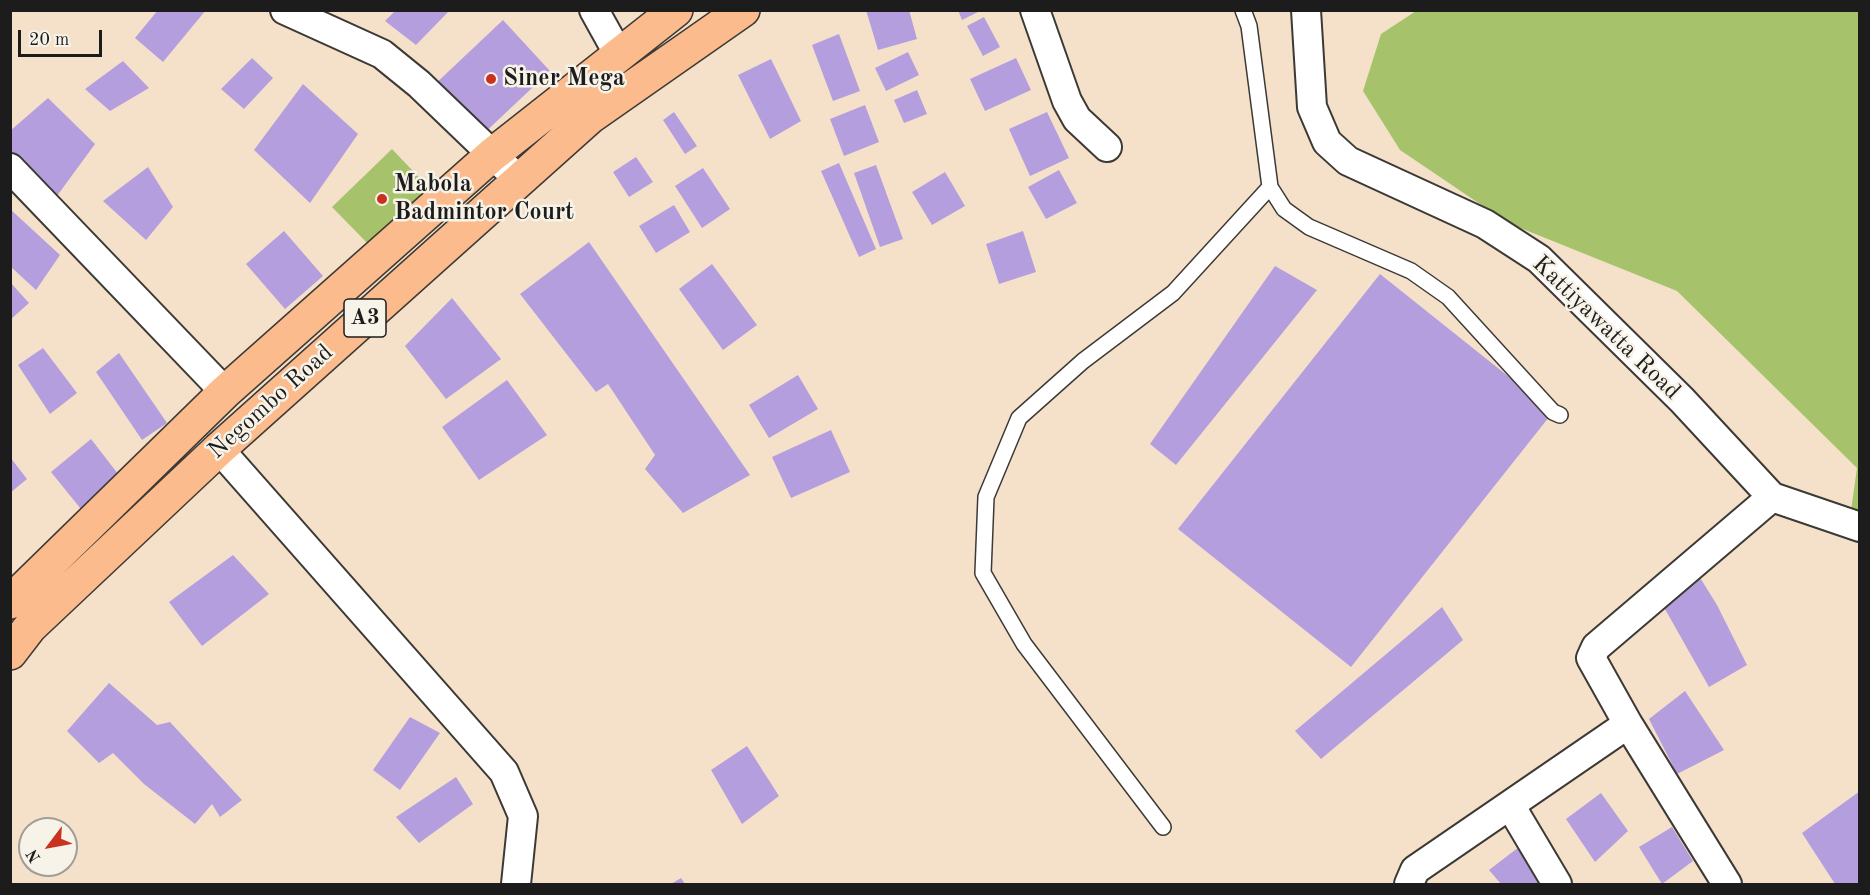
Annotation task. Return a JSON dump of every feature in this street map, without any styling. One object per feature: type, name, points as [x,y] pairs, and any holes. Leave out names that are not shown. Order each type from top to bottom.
[{"type":"highway","name":"Negombo Road","points":[[10,652],[17,611],[225,392],[492,155],[676,10]]},
{"type":"highway","name":"Negombo Road","points":[[17,611],[219,449],[590,117],[743,10]]},
{"type":"street","points":[[285,10],[382,54],[419,84],[519,180]]},
{"type":"street","points":[[594,10],[619,55]]},
{"type":"street","points":[[1035,10],[1067,101],[1077,119],[1107,147]]},
{"type":"street","name":"Kattiyawatta Road","points":[[1306,10],[1312,107],[1328,142],[1347,161],[1485,224],[1539,259],[1682,400],[1772,497],[1860,527]]},
{"type":"street","points":[[10,168],[225,392]]},
{"type":"street","points":[[219,449],[504,772],[523,816],[516,885]]},
{"type":"street","points":[[1727,885],[1628,724],[1591,658],[1596,647],[1772,497]]},
{"type":"street","points":[[1409,885],[1415,870],[1628,724]]},
{"type":"street","points":[[1510,805],[1557,885]]},
{"type":"lane","points":[[1243,10],[1249,26],[1270,187],[1284,209],[1309,227],[1411,271],[1448,297],[1553,412],[1560,415]]},
{"type":"lane","points":[[1163,827],[1024,644],[983,573],[986,497],[1019,418],[1083,361],[1173,293],[1270,187]]},
{"type":"green space","points":[[1416,11],[1859,11],[1859,538],[1848,532],[1857,468],[1677,291],[1508,223],[1400,150],[1363,91],[1381,34]]},
{"type":"green space","name":"Mabola Badmintor Court","points":[[392,149],[431,190],[372,248],[332,207]]},
{"type":"building","points":[[158,10],[206,10],[163,62],[135,38]]},
{"type":"building","points":[[396,10],[450,10],[416,45],[385,21]]},
{"type":"building","points":[[866,10],[909,10],[917,39],[878,50]]},
{"type":"building","points":[[958,10],[982,10],[962,20]]},
{"type":"building","points":[[984,17],[1000,47],[983,56],[967,26]]},
{"type":"building","name":"Siner Mega","points":[[503,20],[550,71],[479,138],[432,87]]},
{"type":"building","points":[[839,34],[860,91],[833,101],[812,45]]},
{"type":"building","points":[[908,52],[919,75],[886,91],[875,68]]},
{"type":"building","points":[[252,58],[273,78],[244,109],[221,89]]},
{"type":"building","points":[[1016,58],[1031,90],[985,111],[970,79]]},
{"type":"building","points":[[771,59],[801,121],[770,139],[738,75]]},
{"type":"building","points":[[123,61],[149,88],[110,111],[85,89]]},
{"type":"building","points":[[303,84],[358,134],[310,203],[254,150]]},
{"type":"building","points":[[917,90],[927,114],[904,123],[894,100]]},
{"type":"building","points":[[48,98],[95,144],[54,200],[10,153],[10,131]]},
{"type":"building","points":[[865,105],[879,142],[844,156],[830,119]]},
{"type":"building","points":[[674,112],[697,146],[685,154],[663,120]]},
{"type":"building","points":[[1047,112],[1069,158],[1030,176],[1009,129]]},
{"type":"building","points":[[636,157],[653,182],[629,197],[613,172]]},
{"type":"building","points":[[839,163],[876,249],[859,257],[821,171]]},
{"type":"building","points":[[876,165],[903,239],[880,247],[854,173]]},
{"type":"building","points":[[148,167],[173,207],[146,240],[103,201]]},
{"type":"building","points":[[703,168],[730,209],[702,228],[675,186]]},
{"type":"building","points":[[1059,170],[1077,203],[1046,219],[1028,187]]},
{"type":"building","points":[[945,172],[965,206],[932,225],[912,192]]},
{"type":"building","points":[[674,205],[690,232],[656,253],[639,226]]},
{"type":"building","points":[[10,209],[60,255],[36,290],[10,266]]},
{"type":"building","points":[[284,231],[323,276],[285,309],[246,264]]},
{"type":"building","points":[[1023,231],[1036,272],[999,284],[986,244]]},
{"type":"building","points":[[589,242],[750,475],[683,513],[645,469],[655,455],[608,384],[596,392],[520,294]]},
{"type":"building","points":[[712,264],[757,325],[723,350],[679,289]]},
{"type":"building","points":[[1275,266],[1317,290],[1176,465],[1150,444]]},
{"type":"building","points":[[1380,274],[1553,412],[1351,667],[1178,529]]},
{"type":"building","points":[[10,282],[29,303],[10,320]]},
{"type":"building","points":[[452,298],[501,359],[446,399],[405,346]]},
{"type":"building","points":[[43,348],[77,393],[50,414],[18,365]]},
{"type":"building","points":[[119,353],[167,423],[142,440],[96,372]]},
{"type":"building","points":[[798,375],[818,409],[769,438],[749,405]]},
{"type":"building","points":[[507,380],[547,435],[479,480],[442,427]]},
{"type":"building","points":[[831,430],[850,472],[791,498],[772,457]]},
{"type":"building","points":[[91,439],[122,479],[85,514],[51,472]]},
{"type":"building","points":[[10,457],[27,479],[10,493]]},
{"type":"building","points":[[233,555],[269,594],[202,646],[169,602]]},
{"type":"building","points":[[1699,576],[1717,605],[1747,665],[1709,687],[1661,602]]},
{"type":"building","points":[[1442,607],[1463,640],[1321,759],[1295,731]]},
{"type":"building","points":[[109,683],[157,725],[170,722],[242,800],[220,817],[212,804],[195,824],[144,784],[113,753],[99,763],[67,731]]},
{"type":"building","points":[[1685,691],[1724,750],[1677,774],[1649,719]]},
{"type":"building","points":[[410,717],[440,733],[400,790],[373,770]]},
{"type":"building","points":[[747,746],[779,796],[742,824],[711,770]]},
{"type":"building","points":[[456,777],[473,804],[419,843],[396,817]]},
{"type":"building","points":[[1860,791],[1860,884],[1835,884],[1802,833]]},
{"type":"building","points":[[1601,793],[1628,831],[1595,862],[1566,819]]},
{"type":"building","points":[[1672,827],[1693,861],[1662,884],[1639,847]]},
{"type":"building","points":[[1519,847],[1543,884],[1501,884],[1489,870]]},
{"type":"building","points":[[681,878],[685,884],[671,884]]},
{"type":"place","name":"Siner Mega","points":[[491,79]]},
{"type":"place","name":"Mabola Badmintor Court","points":[[382,199]]}]
